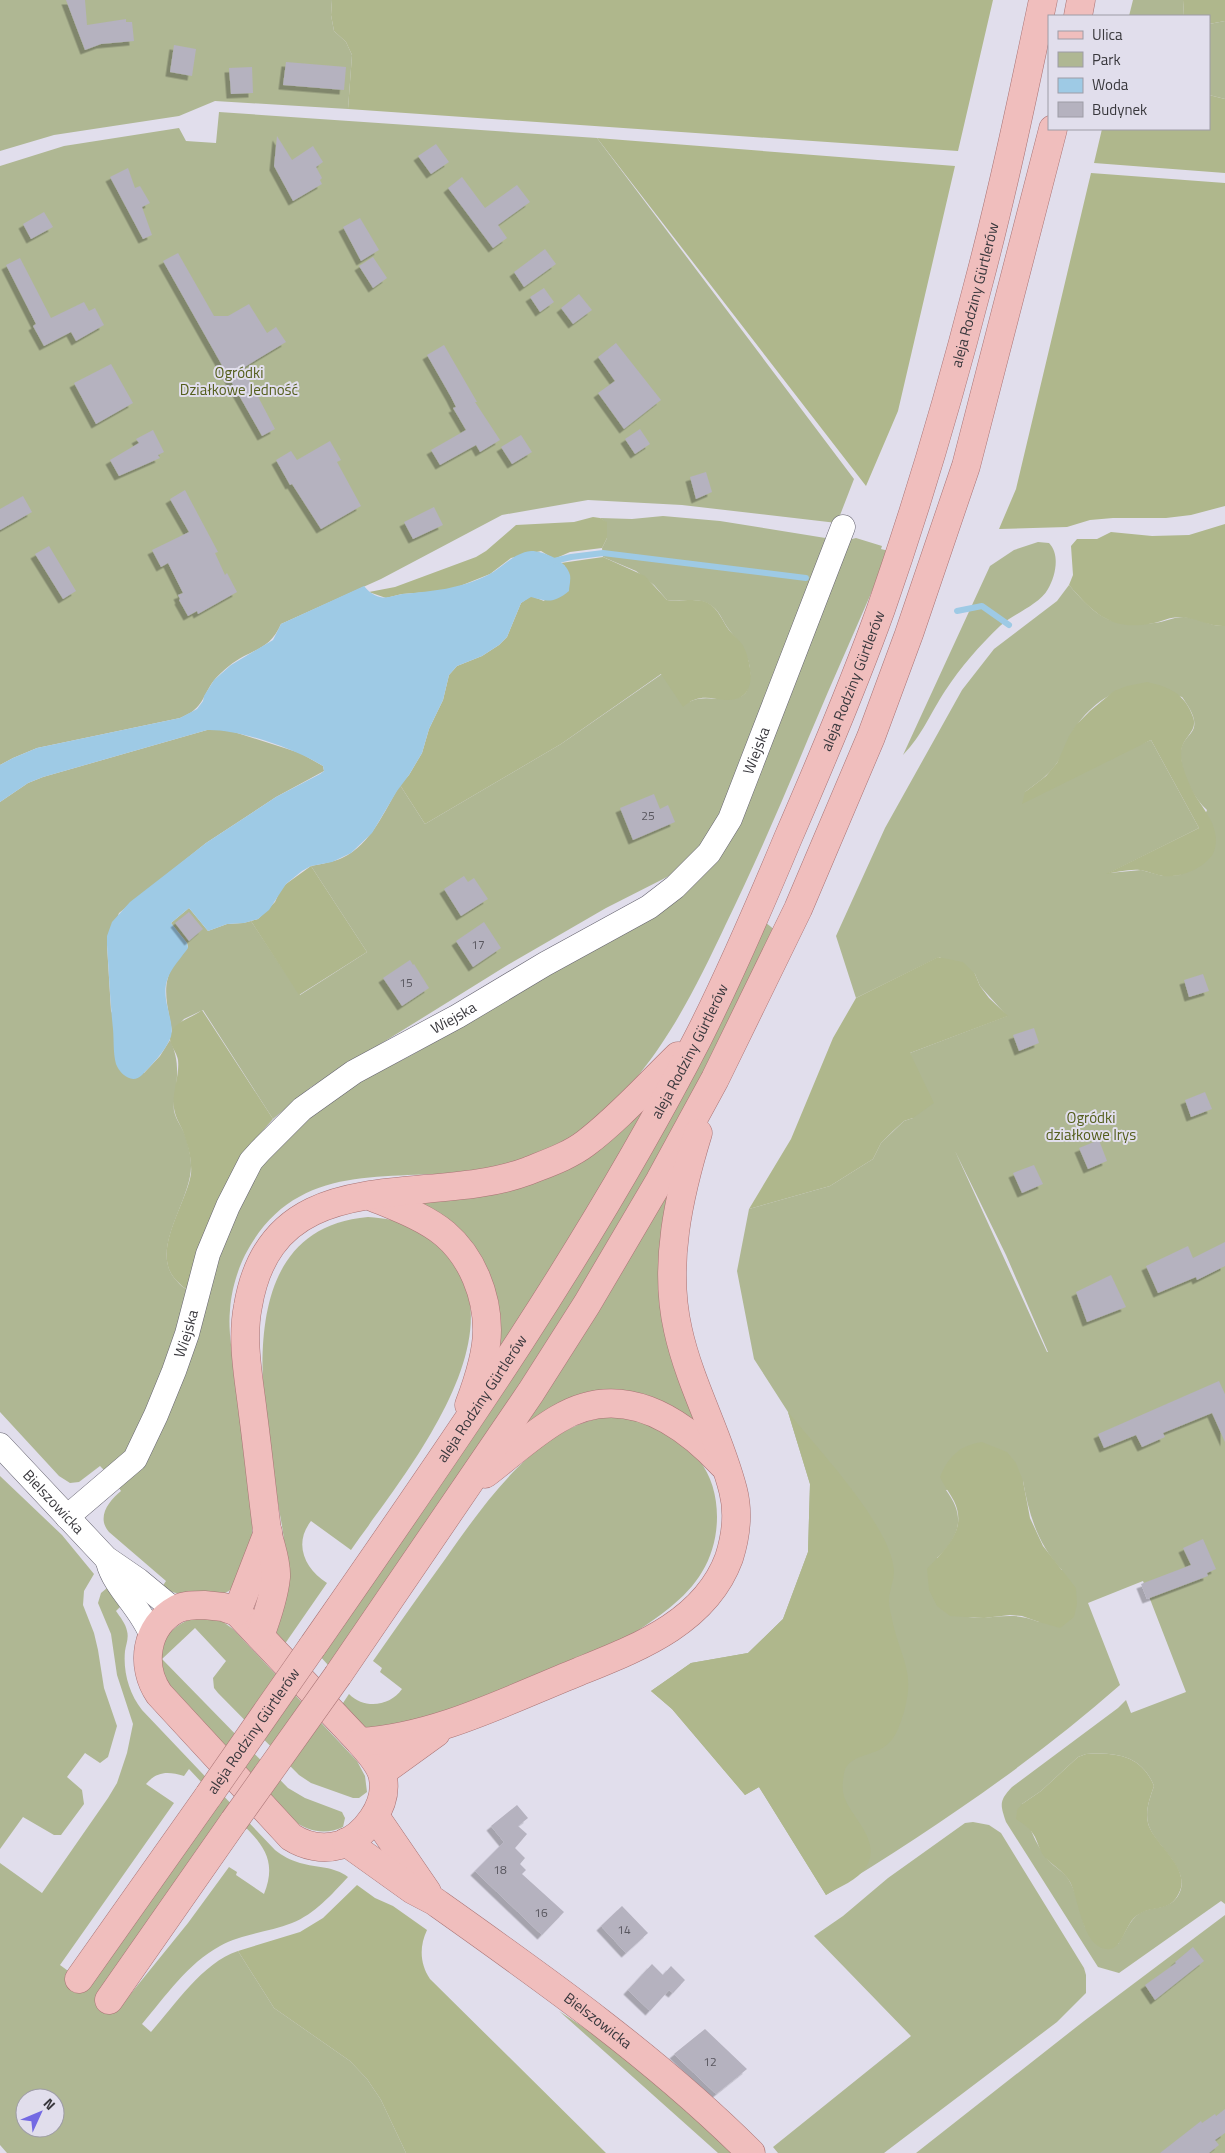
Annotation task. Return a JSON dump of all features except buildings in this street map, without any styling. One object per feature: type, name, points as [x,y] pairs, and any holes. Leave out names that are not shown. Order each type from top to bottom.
[{"type":"main road","name":"aleja Rodziny Gürtlerów","points":[[79,1979],[458,1437],[526,1334],[586,1236],[698,1036],[755,915],[829,743],[879,613],[902,546],[930,458],[978,285],[1043,0]]},
{"type":"main road","points":[[1078,15],[1081,0]]},
{"type":"main road","points":[[109,2000],[338,1675],[531,1392],[587,1304],[660,1180],[715,1080],[798,909],[842,808],[871,736],[935,558],[966,466],[1053,130]]},
{"type":"main road","points":[[260,1636],[273,1596],[276,1576],[268,1532],[246,1345],[247,1306],[254,1281],[266,1255],[281,1234],[300,1218],[334,1201],[494,1180],[525,1172],[567,1155],[586,1143],[611,1121],[698,1036]]},
{"type":"main road","points":[[360,1742],[390,1739],[445,1726],[620,1655],[657,1637],[683,1620],[699,1605],[723,1574],[734,1542],[736,1518],[734,1500],[725,1467],[687,1365],[677,1328],[671,1276],[676,1222],[689,1163],[715,1080]]},
{"type":"main road","points":[[368,1196],[408,1211],[444,1233],[468,1259],[480,1289],[486,1314],[487,1332],[472,1398],[458,1437]]},
{"type":"main road","points":[[466,1489],[558,1419],[581,1408],[608,1402],[642,1406],[669,1420],[707,1448],[725,1467]]},
{"type":"main road","points":[[237,1612],[268,1532]]},
{"type":"main road","points":[[204,1605],[223,1607],[237,1612],[360,1742],[382,1772],[384,1783],[381,1801],[375,1816],[362,1830],[346,1842],[330,1847],[304,1844],[291,1837],[159,1694],[154,1686],[147,1666],[148,1649],[159,1624],[176,1610],[204,1605]]},
{"type":"main road","points":[[382,1772],[445,1726]]},
{"type":"main road","points":[[375,1816],[434,1901]]},
{"type":"main road","points":[[346,1842],[413,1890],[434,1901]]},
{"type":"main road","name":"Bielszowicka","points":[[434,1901],[612,2031],[648,2060],[751,2153]]},
{"type":"street","name":"Wiejska","points":[[67,1517],[135,1459],[174,1371],[194,1309],[208,1254],[228,1206],[252,1161],[266,1144],[302,1109],[354,1072],[444,1025],[545,964],[649,907],[675,887],[710,853],[730,819],[843,527]]},
{"type":"street","name":"Bielszowicka","points":[[0,1445],[106,1558]]},
{"type":"street","points":[[106,1558],[176,1610]]},
{"type":"street","points":[[106,1558],[110,1570],[141,1613],[152,1637]]},
{"type":"green space","points":[[0,0],[332,0],[331,15],[334,31],[346,42],[352,55],[348,109],[215,101],[179,116],[54,135],[0,151]]},
{"type":"green space","points":[[332,0],[993,0],[958,151],[348,109],[352,55],[346,42],[334,31],[331,15]]},
{"type":"green space","points":[[1133,0],[1183,0],[1184,15],[1129,15]]},
{"type":"green space","points":[[1183,0],[1225,0],[1225,21],[1210,24],[1210,15],[1184,15]]},
{"type":"green space","points":[[1225,21],[1225,99],[1210,95],[1210,24]]},
{"type":"green space","points":[[1210,95],[1225,99],[1225,173],[1094,163],[1102,130],[1210,130]]},
{"type":"green space","name":"Ogródki Działkowe Jedność","points":[[219,112],[597,138],[854,479],[837,523],[682,505],[588,500],[502,515],[381,579],[281,624],[271,640],[265,645],[236,660],[220,674],[212,683],[200,704],[187,715],[37,748],[0,765],[0,166],[64,146],[179,128],[186,141],[216,143]]},
{"type":"green space","points":[[597,138],[955,166],[898,411],[866,486]]},
{"type":"green space","points":[[1091,173],[1225,183],[1225,506],[1191,515],[1166,518],[1113,518],[1090,520],[1067,527],[999,529],[1016,489]]},
{"type":"green space","points":[[663,516],[720,521],[844,541],[856,538],[882,546],[881,549],[889,551],[768,833],[699,980],[653,1057],[614,1103],[579,1132],[552,1148],[523,1160],[493,1169],[478,1171],[348,1180],[318,1188],[291,1202],[266,1224],[245,1255],[239,1268],[232,1296],[230,1317],[231,1347],[251,1506],[252,1539],[250,1554],[237,1582],[225,1593],[187,1595],[167,1590],[162,1587],[166,1581],[109,1532],[105,1526],[104,1515],[109,1504],[121,1491],[117,1485],[220,1245],[254,1173],[325,1099],[410,1056],[470,1022],[569,960],[673,874],[606,908],[511,963],[311,1087],[273,1119],[203,1010],[184,1019],[172,1032],[166,999],[167,982],[176,961],[188,947],[171,923],[189,908],[208,931],[227,924],[251,921],[300,995],[367,952],[311,866],[342,858],[361,844],[376,826],[400,785],[425,824],[561,744],[662,674],[689,702],[702,698],[730,699],[744,695],[748,689],[750,675],[746,654],[716,609],[709,604],[694,600],[667,600],[654,585],[636,571],[603,557],[602,548],[607,538],[607,523],[600,518],[632,519]]},
{"type":"green space","points":[[593,517],[607,522],[607,538],[602,548],[570,552],[554,559],[541,551],[511,558],[490,574],[442,591],[402,594],[386,598],[369,592],[395,587],[476,557],[486,551],[516,525],[574,522]]},
{"type":"green space","points":[[1225,524],[1225,626],[1180,617],[1139,625],[1115,623],[1096,612],[1069,585],[1073,575],[1071,546],[1077,539],[1097,539],[1111,532],[1152,536],[1189,535]]},
{"type":"green space","points":[[1038,542],[1049,543],[1055,553],[1055,571],[1048,589],[1039,600],[1000,626],[971,657],[951,682],[921,732],[903,755],[990,566],[1014,550]]},
{"type":"green space","points":[[603,557],[645,576],[667,600],[699,600],[715,608],[745,650],[750,672],[749,687],[746,693],[741,697],[727,700],[699,698],[683,707],[661,674],[561,744],[425,824],[400,785],[409,775],[422,753],[429,729],[443,700],[449,675],[457,666],[482,656],[499,645],[507,637],[521,603],[531,596],[544,601],[565,566],[561,563]]},
{"type":"green space","name":"Ogródki działkowe Irys","points":[[1069,585],[1096,612],[1115,622],[1139,624],[1184,617],[1225,626],[1225,1904],[1221,1901],[1119,1973],[1098,1967],[1006,1822],[1002,1803],[1012,1787],[1118,1708],[1126,1700],[1131,1713],[1186,1692],[1143,1581],[1088,1603],[1120,1685],[1050,1743],[978,1796],[903,1847],[826,1895],[759,1787],[745,1795],[672,1709],[651,1691],[691,1663],[748,1653],[783,1619],[808,1552],[810,1484],[788,1412],[754,1359],[737,1271],[749,1209],[830,1186],[873,1159],[881,1143],[904,1121],[913,1118],[910,1053],[1007,1016],[980,986],[975,974],[939,957],[856,998],[836,936],[885,828],[962,690],[994,649],[1057,601]],"holes":[[[1137,685],[1182,697],[1194,719],[1193,729],[1181,750],[1182,766],[1184,775],[1196,798],[1207,810],[1180,875],[1163,876],[1141,870],[1109,873],[1199,828],[1151,740],[1025,792],[1043,779],[1054,767],[1082,718],[1104,699]],[[955,1151],[1006,1255],[1047,1352]],[[1023,1481],[1028,1506],[1036,1529],[1047,1550],[1062,1570],[1039,1622],[1029,1618],[1011,1616],[968,1617],[937,1558],[951,1542],[958,1526],[956,1509],[946,1490]],[[1086,1754],[1118,1755],[1135,1762],[1143,1768],[1154,1786],[1148,1809],[1148,1823],[1151,1831],[1176,1866],[1182,1884],[1179,1894],[1171,1903],[1145,1911],[1136,1916],[1118,1944],[1085,1927],[1077,1898],[1070,1882],[1048,1860],[1039,1847],[1029,1826],[1022,1804],[1041,1791],[1078,1757]]]},
{"type":"green space","points":[[1147,682],[1170,689],[1181,697],[1190,709],[1194,726],[1182,747],[1182,764],[1192,790],[1213,825],[1216,844],[1213,854],[1203,864],[1177,876],[1163,876],[1136,870],[1106,874],[1199,828],[1151,740],[1022,804],[1025,792],[1046,776],[1057,763],[1069,736],[1076,725],[1090,711],[1114,691]]},
{"type":"green space","points":[[219,729],[300,753],[323,766],[324,771],[276,797],[206,843],[119,913],[107,945],[111,1011],[144,1073],[160,1056],[170,1040],[175,1052],[177,1075],[174,1111],[184,1132],[191,1165],[185,1194],[169,1240],[167,1255],[169,1269],[179,1284],[189,1290],[185,1309],[140,1438],[107,1473],[100,1466],[79,1482],[70,1483],[59,1476],[0,1412],[0,802],[28,783],[43,777],[207,730]]},
{"type":"green space","points":[[311,866],[367,952],[299,995],[251,921],[258,919],[275,902],[286,884]]},
{"type":"green space","points":[[765,922],[776,931],[743,1000],[611,1242],[461,1475],[328,1665],[319,1655]]},
{"type":"green space","points":[[938,957],[963,962],[975,974],[980,986],[989,998],[1008,1016],[910,1053],[934,1103],[913,1118],[904,1121],[893,1131],[881,1143],[873,1159],[830,1186],[749,1209],[791,1139],[833,1038],[856,998]]},
{"type":"green space","points":[[202,1010],[273,1119],[251,1144],[189,1290],[177,1281],[169,1270],[167,1257],[172,1229],[191,1174],[188,1146],[174,1107],[178,1060],[170,1039],[171,1033],[178,1024]]},
{"type":"green space","points":[[640,1107],[645,1109],[614,1168],[497,1358],[459,1228],[444,1216],[420,1202],[446,1196]]},
{"type":"green space","points":[[668,1192],[698,1423],[654,1399],[527,1427],[525,1423]]},
{"type":"green space","points":[[368,1217],[403,1223],[424,1233],[442,1248],[450,1257],[468,1291],[470,1328],[462,1368],[444,1409],[422,1449],[351,1550],[311,1521],[303,1538],[302,1547],[304,1555],[313,1571],[327,1583],[282,1648],[278,1637],[276,1613],[285,1563],[285,1551],[265,1416],[263,1371],[265,1327],[274,1286],[293,1253],[324,1229]]},
{"type":"green space","points":[[788,1412],[851,1488],[881,1533],[890,1553],[894,1571],[889,1607],[908,1678],[907,1701],[894,1737],[879,1750],[855,1759],[846,1767],[844,1773],[844,1796],[868,1840],[871,1849],[870,1858],[863,1872],[826,1895],[759,1787],[745,1795],[672,1709],[651,1691],[691,1663],[748,1653],[783,1619],[808,1552],[810,1484]]},
{"type":"green space","points":[[605,1417],[636,1419],[657,1426],[695,1456],[707,1472],[716,1500],[716,1530],[709,1559],[688,1591],[661,1615],[631,1635],[455,1709],[370,1732],[339,1709],[349,1694],[355,1699],[370,1704],[384,1702],[397,1695],[402,1689],[380,1672],[382,1668],[373,1661],[477,1515],[514,1472],[556,1436],[580,1424]]},
{"type":"green space","points":[[982,1442],[1007,1452],[1016,1463],[1023,1481],[1030,1518],[1043,1546],[1076,1588],[1077,1604],[1074,1617],[1060,1628],[1022,1616],[1010,1615],[984,1618],[950,1616],[937,1606],[929,1590],[927,1569],[947,1546],[956,1530],[958,1521],[958,1511],[954,1501],[940,1477],[956,1453],[967,1446]]},
{"type":"green space","points":[[0,1476],[62,1535],[94,1574],[84,1591],[83,1605],[94,1633],[104,1688],[117,1726],[108,1757],[100,1763],[85,1753],[67,1777],[82,1790],[84,1804],[61,1835],[54,1835],[23,1817],[0,1849]]},
{"type":"green space","points":[[107,1588],[120,1607],[116,1611],[124,1623],[128,1634],[125,1651],[126,1674],[130,1689],[142,1710],[275,1850],[296,1862],[331,1869],[348,1877],[323,1903],[300,1919],[228,1942],[208,1953],[187,1971],[142,2024],[151,2032],[201,1975],[225,1957],[238,1951],[274,2008],[350,2061],[367,2079],[381,2100],[406,2153],[7,2153],[0,2145],[0,1863],[42,1893],[117,1783],[127,1753],[133,1724],[117,1675],[111,1634],[98,1603],[101,1593]],"holes":[[[189,1769],[218,1800],[79,1979],[60,1965],[174,1803],[146,1784],[159,1774],[173,1773],[184,1776]],[[228,1809],[255,1837],[267,1856],[269,1867],[264,1894],[236,1875],[237,1872],[229,1867],[188,1923],[120,2007]]]},
{"type":"green space","points":[[197,1617],[219,1619],[233,1629],[357,1761],[365,1776],[367,1792],[359,1798],[353,1798],[311,1783],[299,1775],[214,1688],[213,1678],[226,1661],[195,1628],[162,1659],[288,1788],[305,1798],[342,1812],[345,1818],[343,1827],[324,1832],[306,1828],[294,1821],[163,1679],[159,1664],[162,1644],[176,1627]]},
{"type":"green space","points":[[1086,1754],[1108,1754],[1127,1758],[1143,1768],[1149,1776],[1154,1786],[1148,1809],[1148,1823],[1151,1831],[1176,1865],[1182,1883],[1179,1893],[1171,1903],[1137,1915],[1131,1921],[1118,1944],[1108,1949],[1098,1946],[1092,1940],[1082,1921],[1070,1882],[1043,1855],[1031,1832],[1016,1819],[1017,1810],[1022,1804],[1041,1791],[1078,1757]]},
{"type":"green space","points":[[973,1822],[989,1825],[1001,1833],[1084,1968],[1086,1993],[1057,2022],[884,2153],[778,2153],[773,2147],[911,2036],[814,1936],[843,1916],[888,1878],[965,1823]]},
{"type":"green space","points":[[357,1885],[375,1898],[393,1906],[427,1930],[424,1936],[422,1955],[424,1967],[430,1979],[606,2153],[406,2153],[381,2100],[367,2079],[350,2061],[274,2008],[238,1951],[300,1932],[323,1918]]},
{"type":"green space","points":[[1225,1915],[1225,2153],[916,2153],[1084,2021]]},
{"type":"green space","points":[[559,2011],[589,2031],[659,2085],[735,2153],[718,2153]]},
{"type":"water","points":[[531,551],[548,555],[564,565],[570,575],[569,591],[559,598],[551,600],[531,597],[521,603],[507,637],[499,645],[482,656],[457,666],[449,675],[443,700],[429,729],[422,753],[372,833],[351,853],[332,862],[311,866],[302,871],[286,884],[269,910],[258,919],[244,923],[227,924],[208,931],[189,908],[171,923],[187,943],[188,948],[173,969],[167,982],[166,999],[171,1024],[171,1036],[168,1044],[142,1075],[138,1078],[130,1079],[123,1075],[116,1064],[110,998],[107,936],[112,922],[130,902],[206,843],[276,797],[320,774],[324,771],[323,766],[298,753],[251,736],[207,730],[43,777],[28,783],[0,802],[0,765],[37,748],[180,718],[197,709],[214,680],[231,665],[273,640],[281,624],[364,586],[373,594],[383,597],[446,589],[477,580],[494,572],[519,554]]},
{"type":"waterway","points":[[550,562],[603,553],[806,578]]},
{"type":"waterway","points":[[957,611],[982,606],[1009,625]]}]
